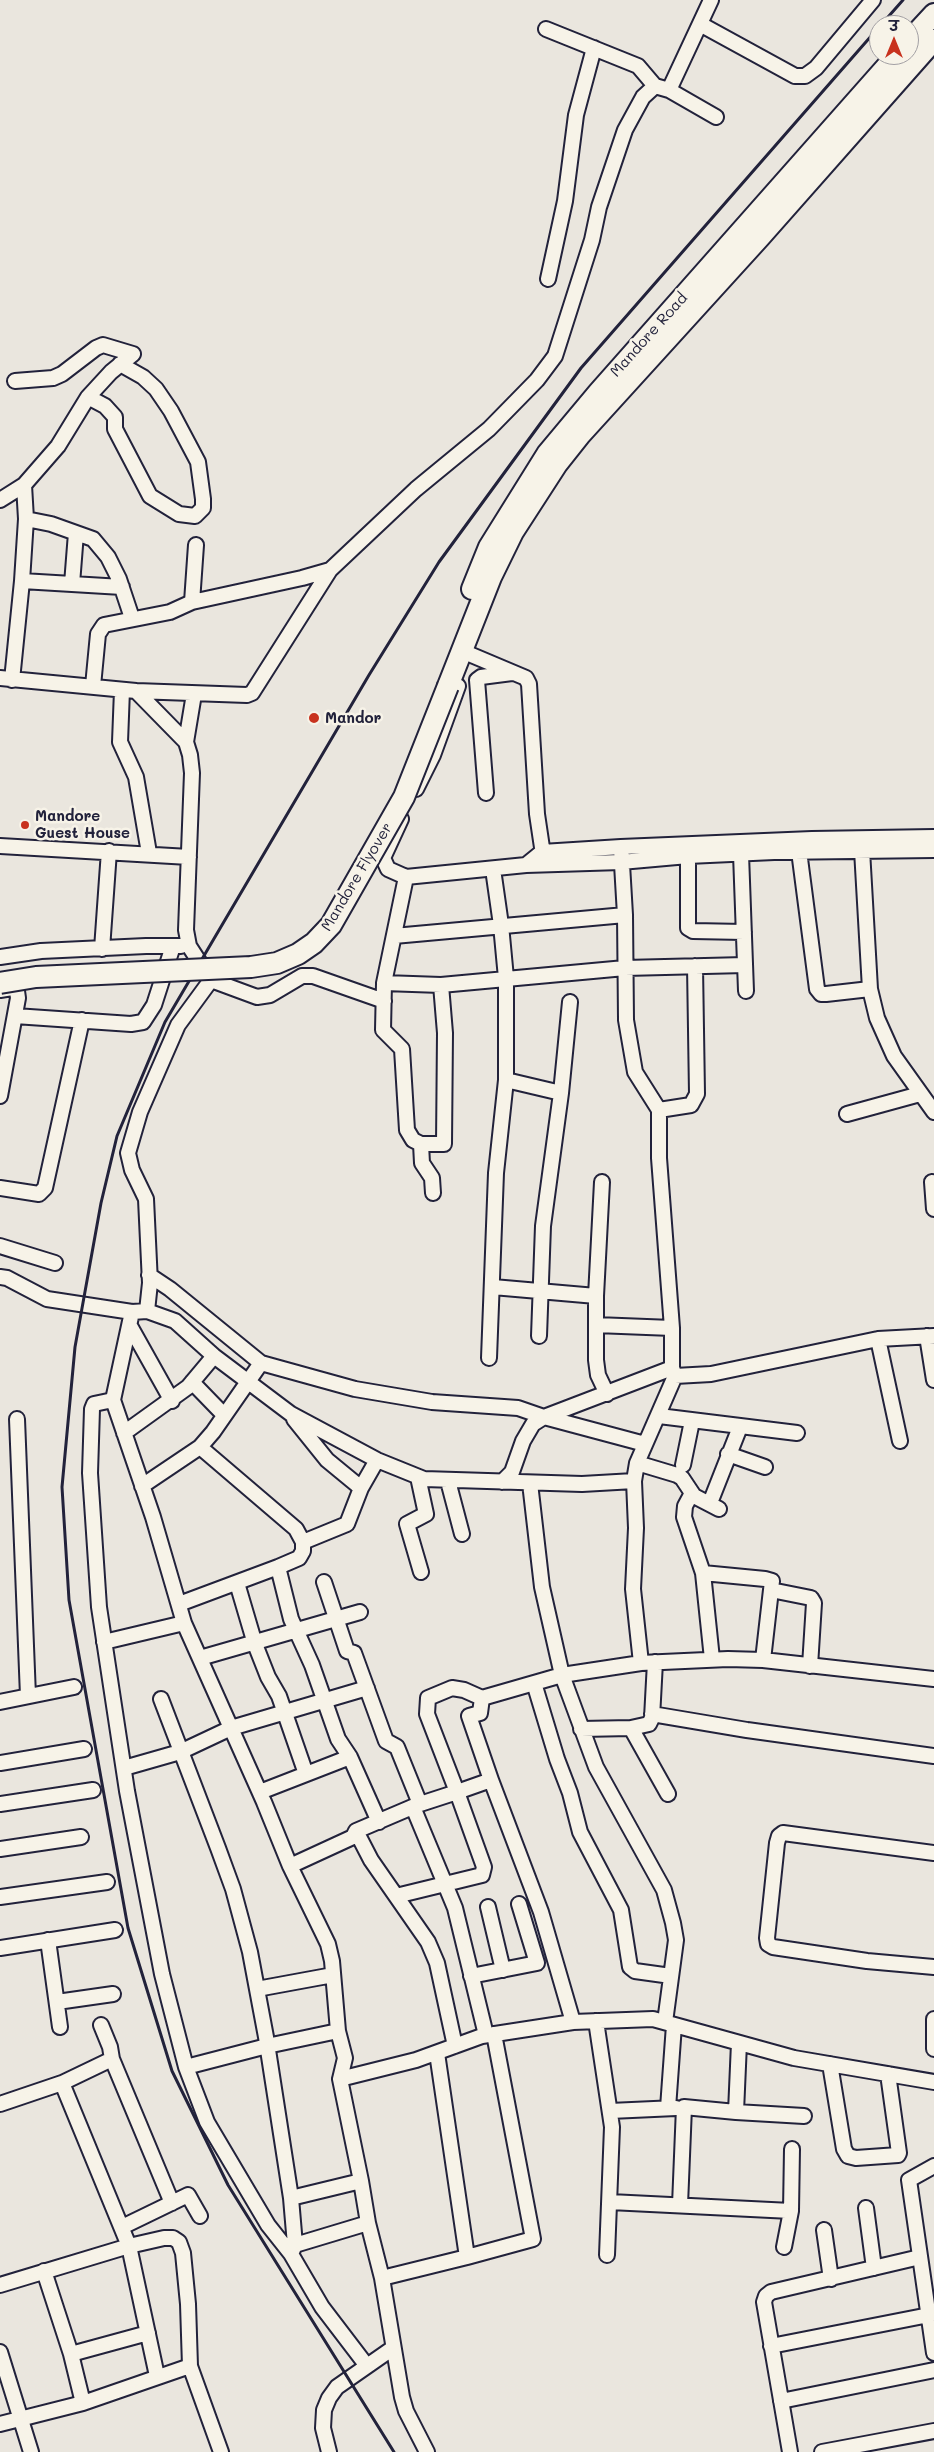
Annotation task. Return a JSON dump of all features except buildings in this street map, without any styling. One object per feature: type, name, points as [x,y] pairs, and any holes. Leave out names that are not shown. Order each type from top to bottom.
[{"type":"highway","points":[[919,31],[934,14]]},
{"type":"highway","points":[[895,66],[934,40]]},
{"type":"highway","name":"Mandore Flyover","points":[[0,970],[37,965],[255,955],[288,946],[305,935],[319,920],[390,796],[460,651],[491,577],[513,532],[557,464],[580,434],[748,251],[895,66]]},
{"type":"highway","name":"Mandore Flyover","points":[[0,982],[36,977],[251,967],[277,963],[298,954],[314,943],[331,925],[404,797],[442,685]]},
{"type":"street","points":[[669,90],[711,0]]},
{"type":"street","points":[[700,24],[795,76],[805,76],[816,68],[873,0]]},
{"type":"street","points":[[546,29],[638,66],[655,86],[669,90],[716,117]]},
{"type":"street","points":[[548,279],[565,202],[576,115],[594,48]]},
{"type":"street","points":[[24,486],[26,519],[22,580],[6,679],[136,691],[247,695],[252,693],[330,570],[416,489],[489,430],[537,380],[555,356],[592,240],[599,207],[625,130],[642,97],[655,86]]},
{"type":"street","points":[[0,500],[24,486],[58,446],[88,397],[120,364],[133,354],[103,345],[96,348],[62,374],[53,378],[16,381]]},
{"type":"street","points":[[88,397],[105,406],[115,417],[116,429],[150,496],[179,514],[195,516],[203,508],[198,462],[171,411],[156,389],[143,377],[120,364]]},
{"type":"street","points":[[26,519],[51,524],[93,538],[108,557],[122,587],[132,618]]},
{"type":"street","points":[[72,584],[76,533]]},
{"type":"street","points":[[192,602],[196,544]]},
{"type":"street","points":[[93,686],[98,634],[104,625],[170,612],[192,602],[330,570]]},
{"type":"street","points":[[22,580],[122,587]]},
{"type":"street","points":[[543,858],[537,814],[530,689],[526,678],[460,651],[433,754],[383,858],[388,869],[406,877],[493,869],[526,864],[543,858],[621,847],[789,840],[934,838]]},
{"type":"street","points":[[486,793],[477,680],[481,677],[513,673]]},
{"type":"street","points":[[122,690],[120,742],[136,777],[149,853]]},
{"type":"street","points":[[136,691],[186,742]]},
{"type":"street","points":[[194,694],[186,742],[192,773],[186,930],[188,946],[211,980],[257,997],[270,995],[302,976],[313,976],[384,1001]]},
{"type":"street","points":[[0,846],[149,853],[189,857]]},
{"type":"street","points":[[581,1729],[631,1728],[649,1724],[652,1714],[648,1662],[633,1589],[636,1528],[634,1481],[637,1463],[659,1416],[673,1369],[672,1328],[659,1158],[659,1110],[635,1072],[626,1020],[625,915],[621,847]]},
{"type":"street","points":[[862,850],[870,989],[882,1034],[920,1094],[934,1112]]},
{"type":"street","points":[[543,858],[621,862],[688,856],[799,851],[934,850]]},
{"type":"street","points":[[102,949],[109,851]]},
{"type":"street","points":[[799,851],[817,989],[821,994],[870,989]]},
{"type":"street","points":[[741,854],[746,990]]},
{"type":"street","points":[[688,856],[688,928],[693,931],[744,932]]},
{"type":"street","points":[[489,1358],[496,1173],[506,1080],[506,978],[493,869]]},
{"type":"street","points":[[406,877],[384,983],[383,1030],[402,1049],[407,1130],[413,1140],[421,1144],[444,1144],[445,1034],[441,985]]},
{"type":"street","points":[[394,936],[625,915]]},
{"type":"street","points":[[15,1016],[131,1024],[143,1022],[154,1004],[173,946]]},
{"type":"street","points":[[0,957],[41,951],[188,946]]},
{"type":"street","points":[[384,983],[441,985],[625,968],[745,965]]},
{"type":"street","points":[[659,1110],[691,1105],[697,1094],[695,966]]},
{"type":"street","points":[[147,1308],[149,1279],[146,1199],[132,1170],[128,1153],[140,1112],[178,1025],[211,980]]},
{"type":"street","points":[[0,990],[12,988],[16,991],[18,998],[3,1064],[0,1096]]},
{"type":"street","points":[[539,1336],[543,1226],[561,1093],[570,1002]]},
{"type":"street","points":[[0,1188],[39,1194],[45,1188],[82,1020]]},
{"type":"street","points":[[506,1080],[561,1093]]},
{"type":"street","points":[[847,1114],[920,1094]]},
{"type":"street","points":[[421,1144],[422,1163],[432,1178],[433,1193]]},
{"type":"street","points":[[602,1182],[596,1325],[603,1385]]},
{"type":"street","points":[[932,1182],[934,1209]]},
{"type":"street","points":[[0,1246],[55,1263]]},
{"type":"street","points":[[0,1278],[6,1278],[47,1299],[131,1319],[172,1400]]},
{"type":"street","points":[[149,1279],[170,1289],[261,1363],[374,1392],[432,1402],[518,1408],[540,1416],[645,1444]]},
{"type":"street","points":[[493,1287],[596,1296]]},
{"type":"street","points":[[147,1308],[131,1319],[113,1400],[142,1486],[184,1623],[260,1792],[290,1866],[328,1944],[333,1974],[338,2031],[345,2058],[340,2079],[368,2223],[382,2278],[393,2348],[406,2411],[427,2452]]},
{"type":"street","points":[[147,1308],[175,1321],[214,1356],[250,1380],[291,1414],[377,1460],[418,1477],[448,1481],[582,1484],[634,1481]]},
{"type":"street","points":[[596,1325],[672,1328]]},
{"type":"street","points":[[502,1482],[512,1472],[523,1441],[540,1416],[603,1385],[673,1369],[711,1374],[878,1339],[930,1336],[934,1380]]},
{"type":"street","points":[[878,1339],[900,1441]]},
{"type":"street","points":[[124,1433],[172,1400],[192,1382],[214,1356]]},
{"type":"street","points":[[142,1486],[200,1447],[261,1363]]},
{"type":"street","points":[[192,1382],[224,1414]]},
{"type":"street","points":[[113,1400],[94,1404],[92,1418],[91,1501],[104,1642],[124,1768],[162,1974],[186,2067],[207,2122],[268,2225],[293,2249],[322,2307],[367,2366]]},
{"type":"street","points":[[291,1414],[327,1460],[360,1488]]},
{"type":"street","points":[[659,1416],[797,1433]]},
{"type":"street","points":[[17,1419],[28,1696]]},
{"type":"street","points":[[683,1466],[692,1421]]},
{"type":"street","points":[[637,1463],[677,1475],[682,1478],[692,1493],[715,1506],[728,1454],[740,1427]]},
{"type":"street","points":[[178,1604],[278,1568],[299,1558],[303,1551],[303,1542],[296,1529],[200,1447]]},
{"type":"street","points":[[728,1454],[765,1467]]},
{"type":"street","points":[[303,1542],[345,1526],[360,1488],[377,1460]]},
{"type":"street","points":[[418,1477],[426,1514],[407,1524],[421,1572]]},
{"type":"street","points":[[448,1481],[462,1534]]},
{"type":"street","points":[[530,1483],[542,1587],[562,1675],[596,1766],[664,1890],[676,1940],[671,1976],[668,2108]]},
{"type":"street","points":[[692,1493],[685,1506],[684,1517],[703,1573],[712,1659]]},
{"type":"street","points":[[278,1568],[291,1619],[312,1665],[338,1739],[350,1757],[379,1822]]},
{"type":"street","points":[[703,1573],[770,1580],[771,1590],[763,1660]]},
{"type":"street","points":[[324,1582],[347,1651],[354,1653],[386,1741],[397,1747],[455,1908],[471,1976],[490,2035],[533,2239],[382,2278]]},
{"type":"street","points":[[237,1583],[255,1644],[285,1713],[306,1774]]},
{"type":"street","points":[[771,1590],[811,1598],[814,1604],[810,1666]]},
{"type":"street","points":[[200,1658],[255,1644],[360,1612]]},
{"type":"street","points":[[104,1642],[184,1623]]},
{"type":"street","points":[[396,1896],[482,1875],[484,1871],[457,1792],[426,1714],[428,1698],[452,1688],[464,1690],[482,1698],[562,1675],[648,1662],[712,1659],[763,1660],[934,1679]]},
{"type":"street","points":[[534,1683],[557,1759],[570,1793],[580,1832],[621,1910],[630,1967],[635,1972],[671,1976]]},
{"type":"street","points":[[0,1702],[74,1687]]},
{"type":"street","points":[[124,1768],[180,1752],[231,1728],[367,1688]]},
{"type":"street","points":[[482,1698],[480,1713],[469,1716],[541,1912],[573,2022]]},
{"type":"street","points":[[161,1699],[233,1889],[250,1952],[258,1989],[291,2198],[293,2249]]},
{"type":"street","points":[[652,1714],[747,1730],[934,1756]]},
{"type":"street","points":[[631,1728],[668,1794]]},
{"type":"street","points":[[0,1763],[84,1750]]},
{"type":"street","points":[[260,1792],[350,1757]]},
{"type":"street","points":[[290,1866],[353,1837],[356,1832],[417,1805],[491,1780]]},
{"type":"street","points":[[0,1804],[93,1790]]},
{"type":"street","points":[[356,1832],[371,1860],[428,1942],[437,1963],[455,2046]]},
{"type":"street","points":[[934,1853],[783,1833],[779,1836],[777,1843],[767,1938],[768,1944],[773,1947],[867,1961],[934,1967]]},
{"type":"street","points":[[0,1849],[81,1837]]},
{"type":"street","points":[[0,1897],[107,1882]]},
{"type":"street","points":[[471,1976],[536,1963],[519,1904]]},
{"type":"street","points":[[488,1906],[503,1970]]},
{"type":"street","points":[[0,1948],[115,1930]]},
{"type":"street","points":[[48,1940],[60,2027]]},
{"type":"street","points":[[258,1989],[333,1974]]},
{"type":"street","points":[[57,2002],[113,1994]]},
{"type":"street","points":[[340,2079],[416,2060],[490,2035],[573,2022],[653,2019],[794,2058],[934,2082]]},
{"type":"street","points":[[934,2019],[934,2048]]},
{"type":"street","points":[[596,2021],[612,2127],[608,2255]]},
{"type":"street","points":[[101,2025],[110,2047],[112,2059],[172,2203]]},
{"type":"street","points":[[186,2067],[267,2046],[338,2031]]},
{"type":"street","points":[[736,2112],[739,2043]]},
{"type":"street","points":[[437,2052],[467,2257]]},
{"type":"street","points":[[0,2104],[62,2084],[112,2059]]},
{"type":"street","points":[[830,2064],[844,2149],[848,2156],[856,2158],[898,2155],[899,2153],[888,2074]]},
{"type":"street","points":[[62,2084],[129,2246],[157,2376]]},
{"type":"street","points":[[610,2111],[684,2107],[804,2116]]},
{"type":"street","points":[[680,2205],[684,2107]]},
{"type":"street","points":[[784,2247],[791,2211],[792,2149]]},
{"type":"street","points":[[934,2166],[909,2180],[920,2257],[930,2309],[934,2353]]},
{"type":"street","points":[[291,2198],[361,2181]]},
{"type":"street","points":[[122,2227],[189,2196],[200,2216]]},
{"type":"street","points":[[610,2202],[791,2211]]},
{"type":"street","points":[[866,2208],[874,2268]]},
{"type":"street","points":[[293,2249],[368,2223]]},
{"type":"street","points":[[824,2230],[831,2279]]},
{"type":"street","points":[[0,2285],[129,2246],[164,2238],[173,2238],[179,2242],[183,2252],[188,2304],[190,2366],[220,2452]]},
{"type":"street","points":[[790,2452],[764,2302],[766,2296],[771,2292],[920,2257]]},
{"type":"street","points":[[44,2271],[71,2354],[83,2403]]},
{"type":"street","points":[[771,2346],[930,2309]]},
{"type":"street","points":[[71,2354],[148,2333]]},
{"type":"street","points":[[328,2452],[323,2428],[324,2410],[329,2398],[337,2388],[393,2348]]},
{"type":"street","points":[[0,2352],[31,2452]]},
{"type":"street","points":[[0,2424],[83,2403],[190,2366]]},
{"type":"street","points":[[781,2401],[934,2370]]},
{"type":"street","points":[[822,2452],[934,2431]]},
{"type":"railway","points":[[890,15],[903,0]]},
{"type":"railway","points":[[394,2452],[228,2185],[172,2071],[128,1928],[69,1600],[62,1487],[75,1347],[101,1203],[117,1136],[165,1022],[369,675],[439,562],[581,368],[869,38]]},
{"type":"place","name":"Mandor","points":[[314,718]]},
{"type":"place","name":"Mandore Guest House","points":[[25,825]]}]
